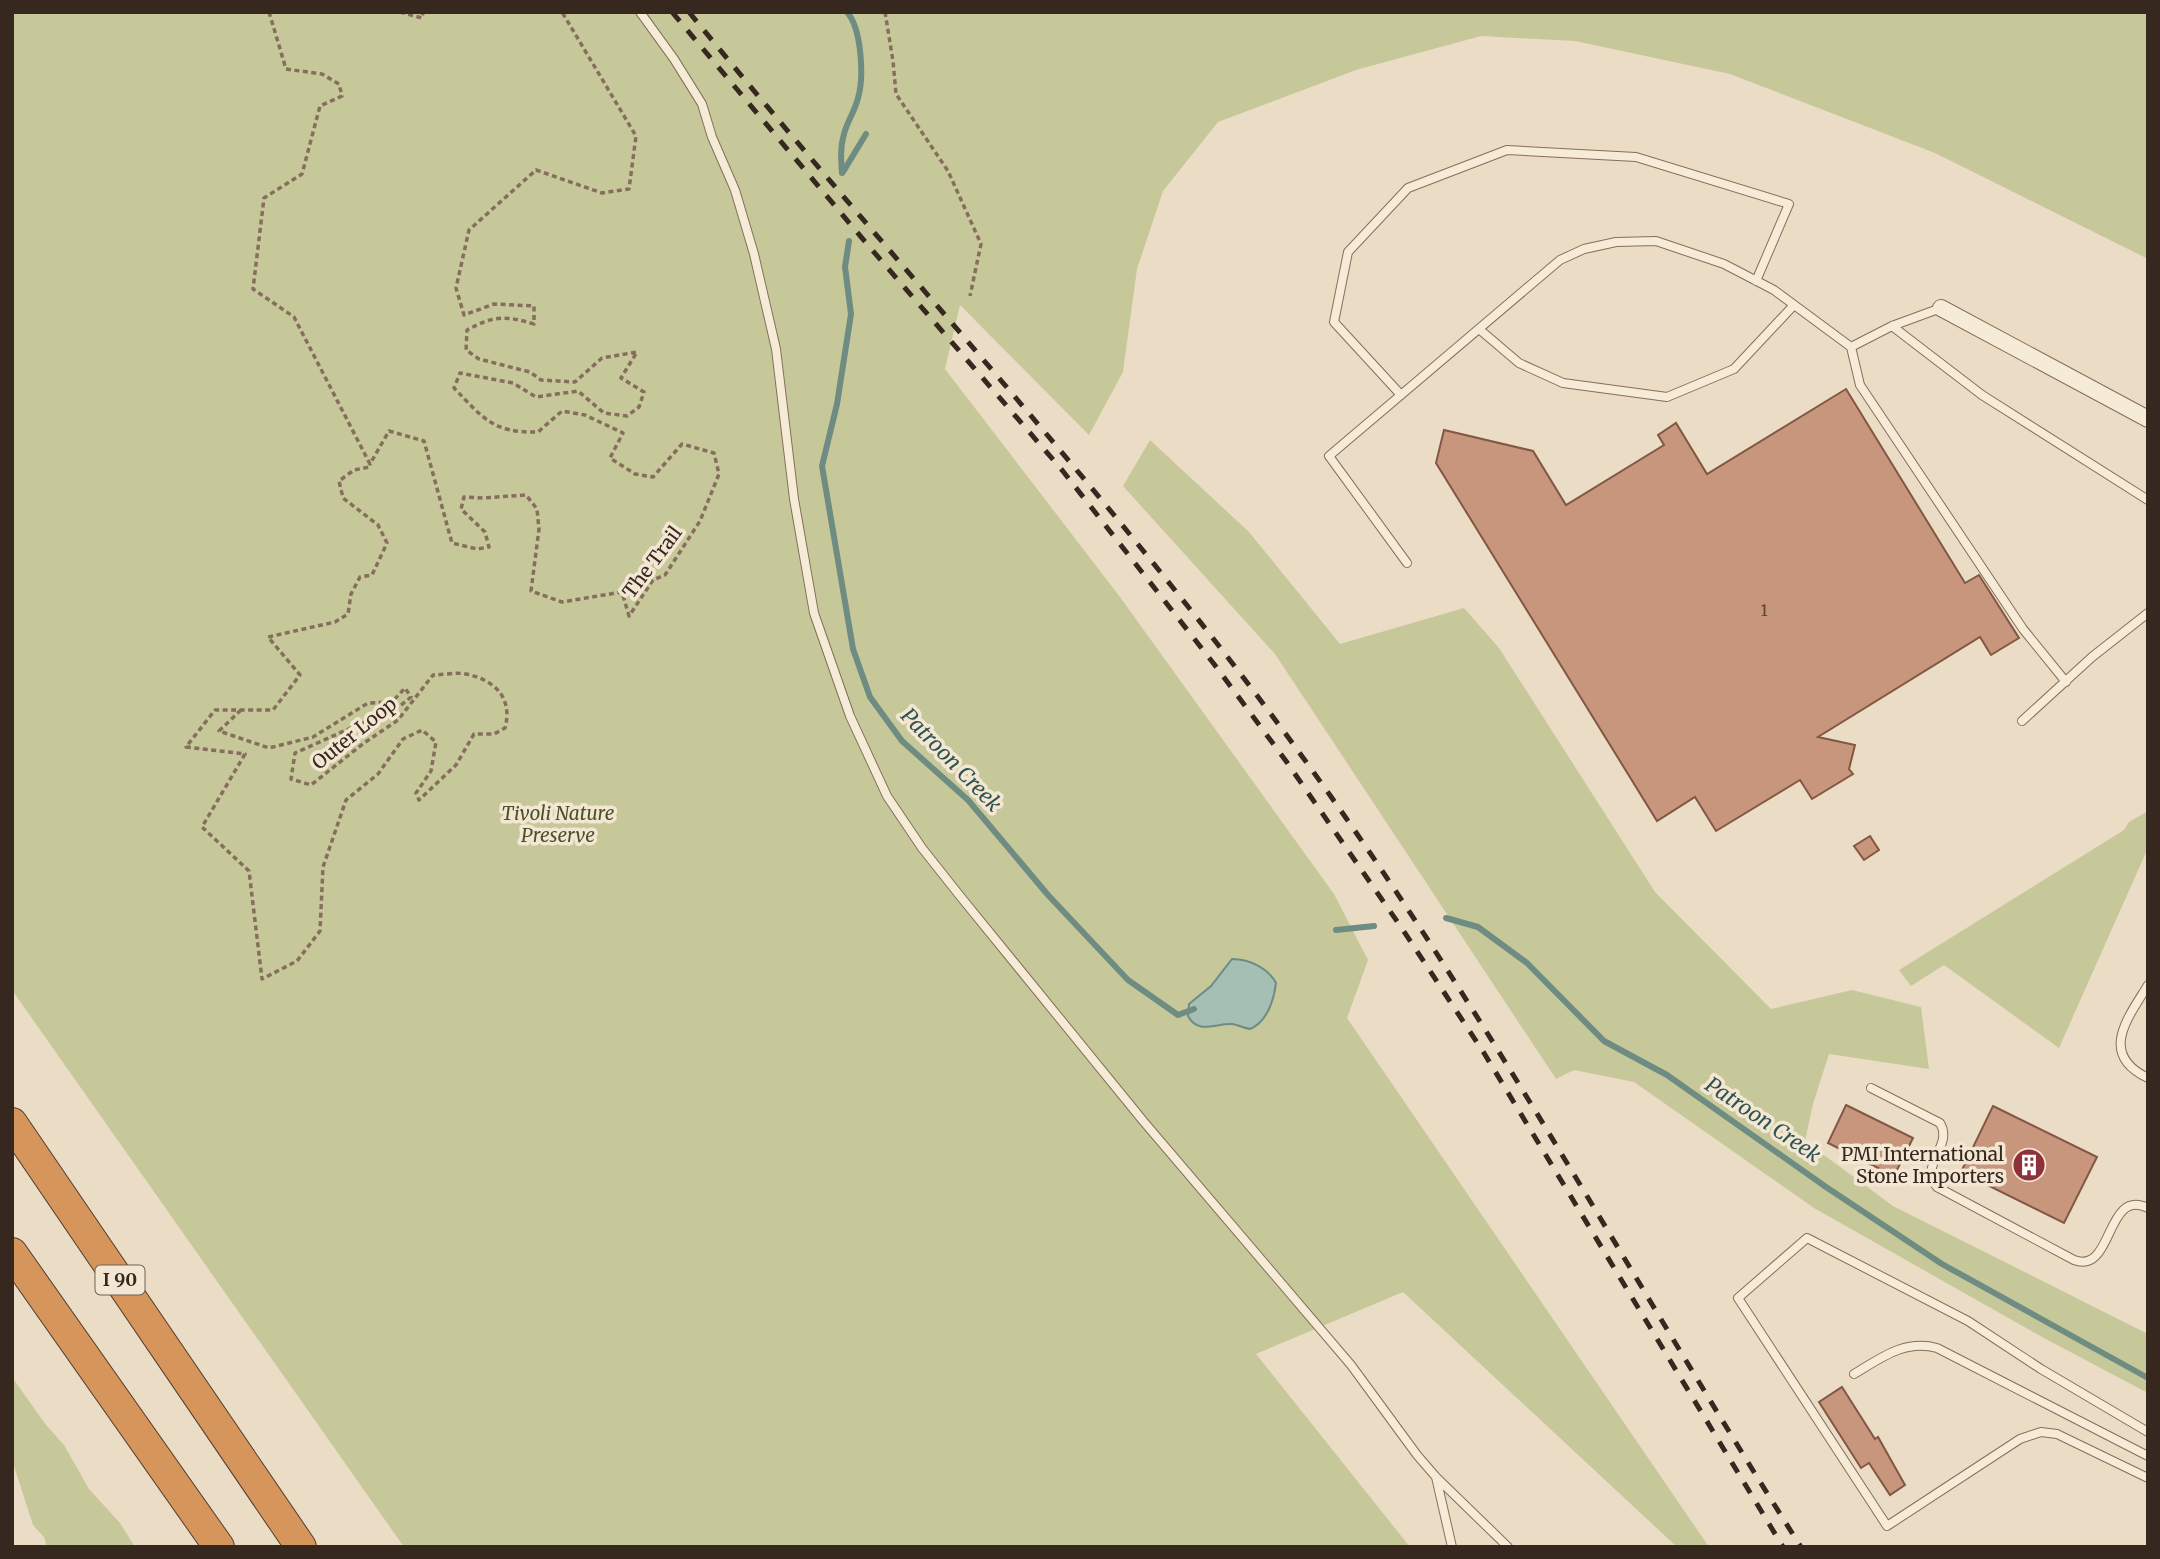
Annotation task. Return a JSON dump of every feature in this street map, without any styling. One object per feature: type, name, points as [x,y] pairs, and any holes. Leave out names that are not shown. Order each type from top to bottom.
[{"type":"highway","name":"I 90","points":[[12,1123],[301,1547]]},
{"type":"highway","points":[[12,1253],[219,1547]]},
{"type":"highway","points":[[228,1437],[316,1547]]},
{"type":"street","points":[[1941,308],[2148,419]]},
{"type":"lane","points":[[640,12],[702,104],[712,137],[735,190],[754,254],[776,349],[798,524],[814,613],[850,716],[887,796],[922,848],[960,896],[1144,1122],[1351,1365],[1417,1455],[1508,1547]]},
{"type":"lane","points":[[1401,395],[1334,322],[1348,252],[1408,188],[1507,150],[1636,157],[1789,204],[1756,281]]},
{"type":"lane","points":[[1407,563],[1329,456],[1560,260],[1584,249],[1616,242],[1656,241],[1724,264],[1774,290],[1851,347],[1860,385],[2023,629],[2066,682]]},
{"type":"lane","points":[[1479,329],[1519,363],[1563,383],[1667,397],[1734,369],[1794,305]]},
{"type":"lane","points":[[1851,347],[1892,326],[1941,308]]},
{"type":"lane","points":[[1892,326],[1982,395],[2148,500]]},
{"type":"lane","points":[[2022,721],[2092,657],[2148,613]]},
{"type":"lane","points":[[2148,985],[2125,1023],[2120,1042],[2126,1061],[2135,1071],[2148,1078]]},
{"type":"lane","points":[[1871,1088],[1940,1123],[1945,1133],[1944,1140],[1931,1172],[1937,1187],[2074,1260],[2084,1262],[2094,1258],[2124,1208],[2134,1204],[2148,1208]]},
{"type":"lane","points":[[2148,1432],[2041,1369],[1968,1321],[1807,1238],[1738,1298],[1887,1526],[2020,1439],[2035,1432],[2057,1434],[2148,1478]]},
{"type":"lane","points":[[1854,1374],[1906,1346],[1937,1348],[2148,1456]]},
{"type":"lane","points":[[1436,1476],[1452,1547]]},
{"type":"path","points":[[269,12],[286,69],[322,74],[339,84],[342,96],[320,106],[302,174],[264,198],[253,289],[294,317],[370,464]]},
{"type":"path","points":[[400,12],[422,18],[423,12]]},
{"type":"path","name":"The Trail","points":[[370,464],[389,431],[424,440],[452,542],[477,549],[489,547],[485,532],[461,509],[464,497],[526,495],[537,509],[539,529],[531,591],[562,602],[622,592],[629,616],[653,580],[665,575],[700,521],[719,474],[714,453],[682,444],[653,477],[635,474],[610,458],[623,433],[585,415],[562,411],[538,432],[514,433],[484,420],[454,388],[460,373],[513,383],[536,397],[578,391],[604,413],[627,416],[639,407],[643,392],[621,378],[637,352],[602,358],[575,382],[541,380],[530,372],[479,359],[466,350],[467,330],[486,320],[510,317],[534,324],[534,306],[494,303],[464,315],[456,288],[469,230],[536,170],[602,193],[629,189],[636,136],[562,12]]},
{"type":"path","points":[[884,12],[896,94],[948,171],[981,244],[970,296]]},
{"type":"path","name":"Outer Loop","points":[[240,710],[219,731],[269,747],[313,737],[368,703],[391,702],[405,688],[411,697],[400,706],[295,753],[291,779],[311,785],[398,720],[433,675],[465,674],[492,683],[504,698],[509,713],[505,727],[494,734],[474,734],[456,765],[419,800],[416,793],[431,771],[436,743],[422,730],[403,739],[378,774],[346,800],[323,867],[320,931],[298,961],[262,979],[249,871],[202,827],[245,754],[186,747],[215,710],[240,710],[273,710],[300,675],[268,637],[335,622],[348,614],[351,594],[360,578],[372,575],[387,543],[378,525],[342,498],[339,481],[354,470],[370,467],[370,464]]},
{"type":"green space","name":"Tivoli Nature Preserve","points":[[12,12],[2148,12],[2148,259],[1935,153],[1730,74],[1575,41],[1481,36],[1356,70],[1218,122],[1163,191],[1137,269],[1123,372],[1089,435],[960,305],[945,369],[1120,597],[1334,894],[1368,960],[1347,1018],[1709,1547],[1677,1547],[1403,1292],[1256,1354],[1410,1547],[404,1547],[12,990]]},
{"type":"green space","points":[[1150,440],[1249,532],[1340,644],[1464,608],[1499,648],[1655,892],[1771,1009],[1852,990],[1921,1007],[1929,1069],[1829,1054],[1813,1104],[1805,1141],[1893,1206],[2148,1334],[2148,1393],[2042,1337],[1814,1208],[1634,1082],[1574,1070],[1556,1079],[1275,654],[1123,486]]},
{"type":"green space","points":[[2148,811],[2148,848],[2059,1048],[1944,965],[1911,986],[1899,970],[2124,830],[2129,822]]},
{"type":"green space","points":[[12,1377],[46,1425],[64,1445],[89,1489],[120,1523],[135,1547],[47,1547],[44,1537],[33,1525],[12,1460]]},
{"type":"shaded area","points":[[1232,959],[1257,965],[1273,978],[1276,983],[1269,1010],[1256,1026],[1250,1029],[1232,1024],[1208,1027],[1197,1025],[1188,1016],[1189,1004],[1211,986]]},
{"type":"building","points":[[1846,389],[1965,583],[1979,575],[2019,638],[1991,655],[1980,637],[1818,737],[1855,745],[1849,769],[1853,774],[1812,799],[1800,780],[1716,831],[1695,797],[1657,821],[1436,463],[1444,430],[1533,451],[1566,505],[1664,445],[1658,435],[1676,423],[1707,474]]},
{"type":"building","points":[[1870,836],[1879,850],[1864,860],[1854,846]]},
{"type":"building","points":[[1846,1105],[1913,1138],[1894,1176],[1828,1143]]},
{"type":"building","name":"PMI International Stone Importers","points":[[1993,1106],[2097,1157],[2064,1223],[1961,1172]]},
{"type":"building","points":[[1842,1387],[1875,1439],[1878,1437],[1905,1485],[1890,1495],[1869,1463],[1861,1468],[1819,1402]]},
{"type":"waterway","points":[[842,173],[843,139],[857,103],[861,79],[859,41],[847,12]]},
{"type":"waterway","name":"Patroon Creek","points":[[843,172],[866,134]]},
{"type":"waterway","name":"Patroon Creek","points":[[849,241],[845,267],[851,314],[837,404],[822,466],[853,649],[870,697],[902,741],[968,800],[1048,895],[1128,980],[1178,1015],[1194,1009]]},
{"type":"waterway","name":"Patroon Creek","points":[[1446,918],[1478,927],[1527,963],[1604,1041],[1667,1075],[1826,1187],[1942,1264],[2148,1378]]},
{"type":"waterway","name":"Patroon Creek","points":[[1336,930],[1374,926]]},
{"type":"railway","points":[[672,12],[1062,470],[1214,664],[1286,761],[1484,1053],[1783,1547]]},
{"type":"railway","points":[[689,12],[1150,559],[1296,748],[1364,844],[1493,1042],[1801,1547]]},
{"type":"place","name":"PMI International Stone Importers","points":[[2029,1165]]}]
